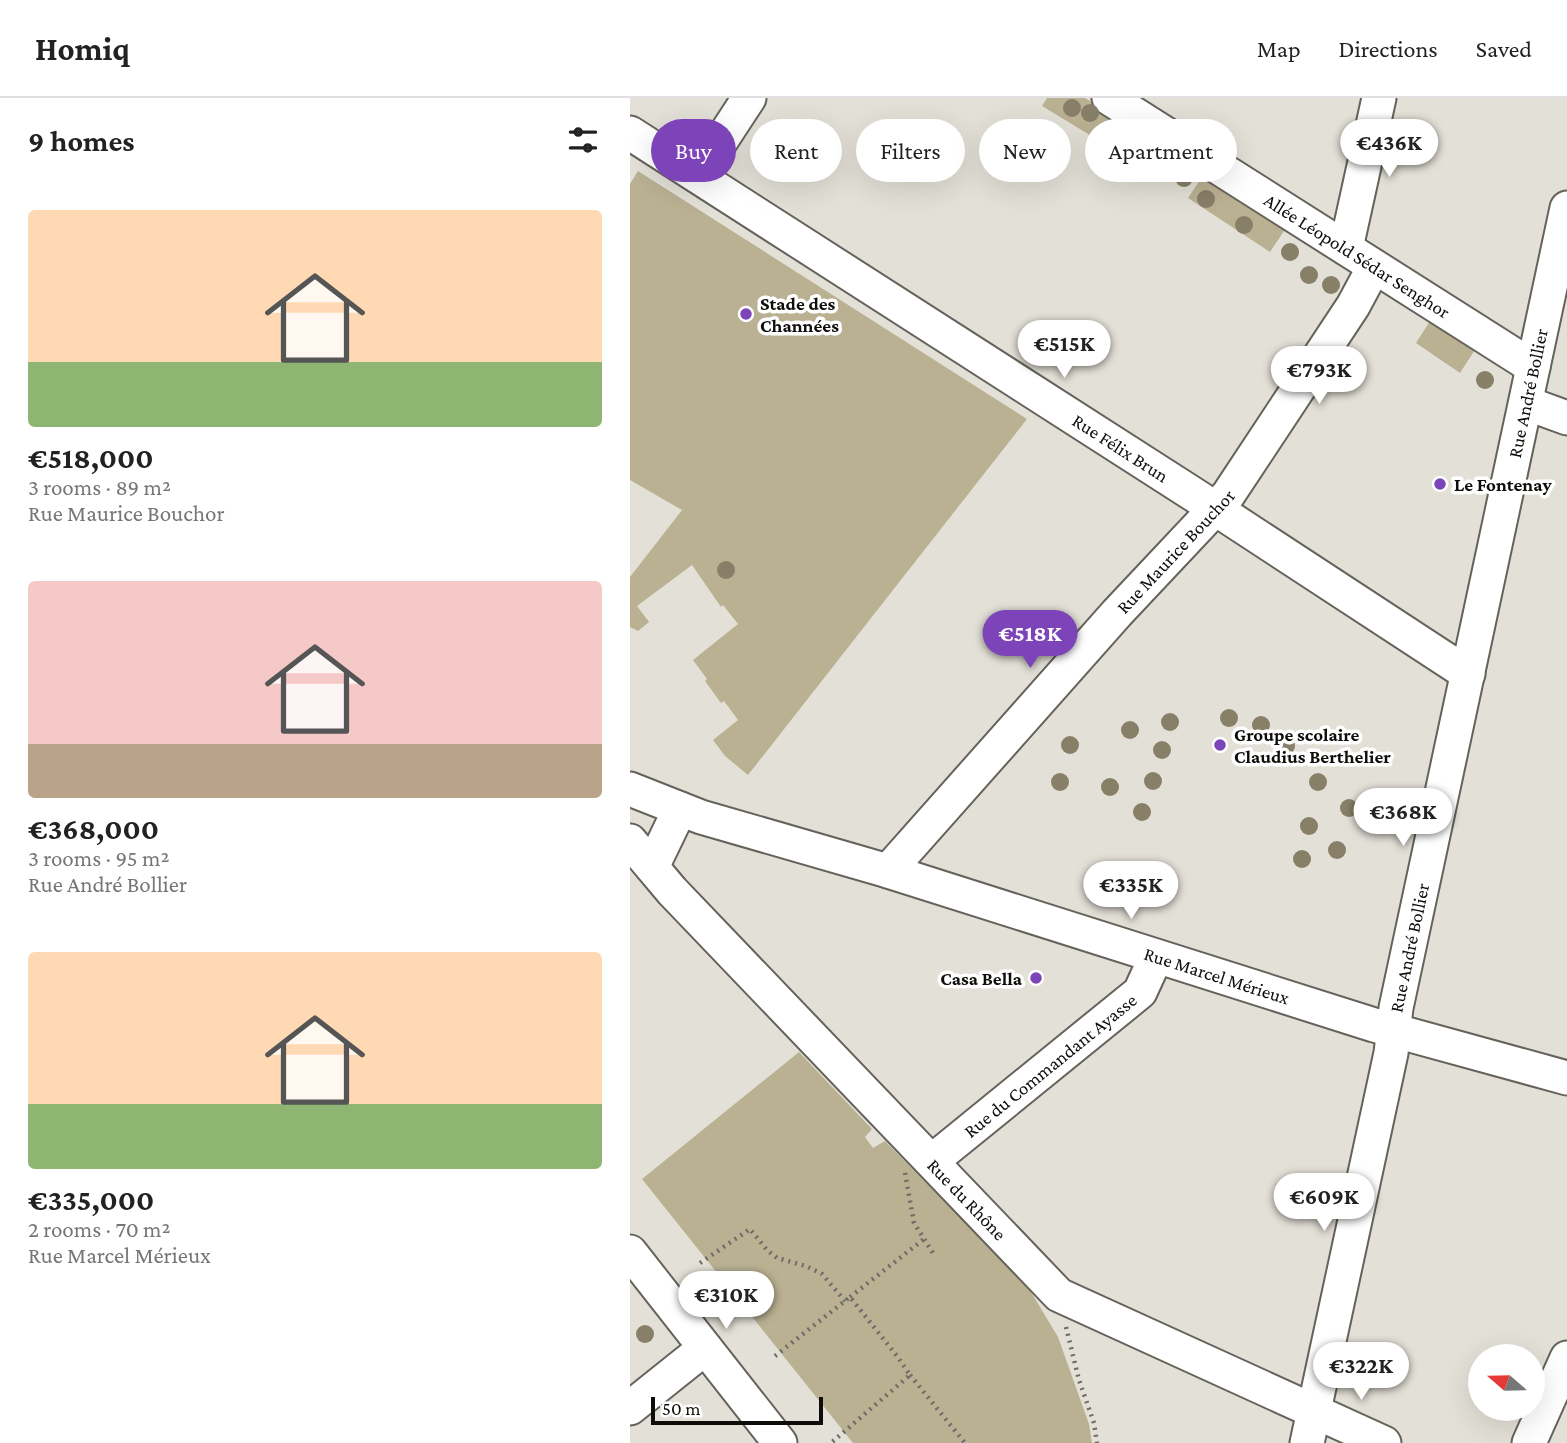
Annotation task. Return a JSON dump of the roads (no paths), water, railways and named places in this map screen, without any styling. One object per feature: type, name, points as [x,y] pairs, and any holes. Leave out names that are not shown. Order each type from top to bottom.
[{"type":"street","points":[[735,119],[749,98]]},
{"type":"street","name":"Allée Léopold Sédar Senghor","points":[[1110,98],[1533,367]]},
{"type":"street","points":[[1346,248],[1378,98]]},
{"type":"street","name":"Rue Félix Brun","points":[[630,133],[651,146]]},
{"type":"street","name":"Rue Félix Brun","points":[[707,182],[1468,674]]},
{"type":"street","name":"Rue André Bollier","points":[[1307,1443],[1391,1053],[1399,995],[1567,208]]},
{"type":"street","name":"Rue Maurice Bouchor","points":[[888,871],[1117,613],[1228,495],[1353,306],[1374,267]]},
{"type":"street","points":[[1525,404],[1567,418]]},
{"type":"street","name":"Rue Marcel Mérieux","points":[[630,789],[680,809],[888,871],[1156,957],[1394,1030],[1567,1078]]},
{"type":"street","points":[[652,867],[680,809]]},
{"type":"street","name":"Rue du Rhône","points":[[630,841],[918,1164],[1059,1295],[1384,1443]]},
{"type":"street","name":"Rue du Commandant Ayasse","points":[[918,1164],[1140,992],[1156,957]]},
{"type":"street","points":[[630,1252],[780,1443]]},
{"type":"street","points":[[630,1408],[705,1348]]},
{"type":"street","points":[[1529,1443],[1567,1358]]},
{"type":"place","name":"Stade des Channées","points":[[746,314]]},
{"type":"place","name":"Le Fontenay","points":[[1440,484]]},
{"type":"place","name":"Groupe scolaire Claudius Berthelier","points":[[1220,745]]},
{"type":"place","name":"Casa Bella","points":[[1036,978]]}]
